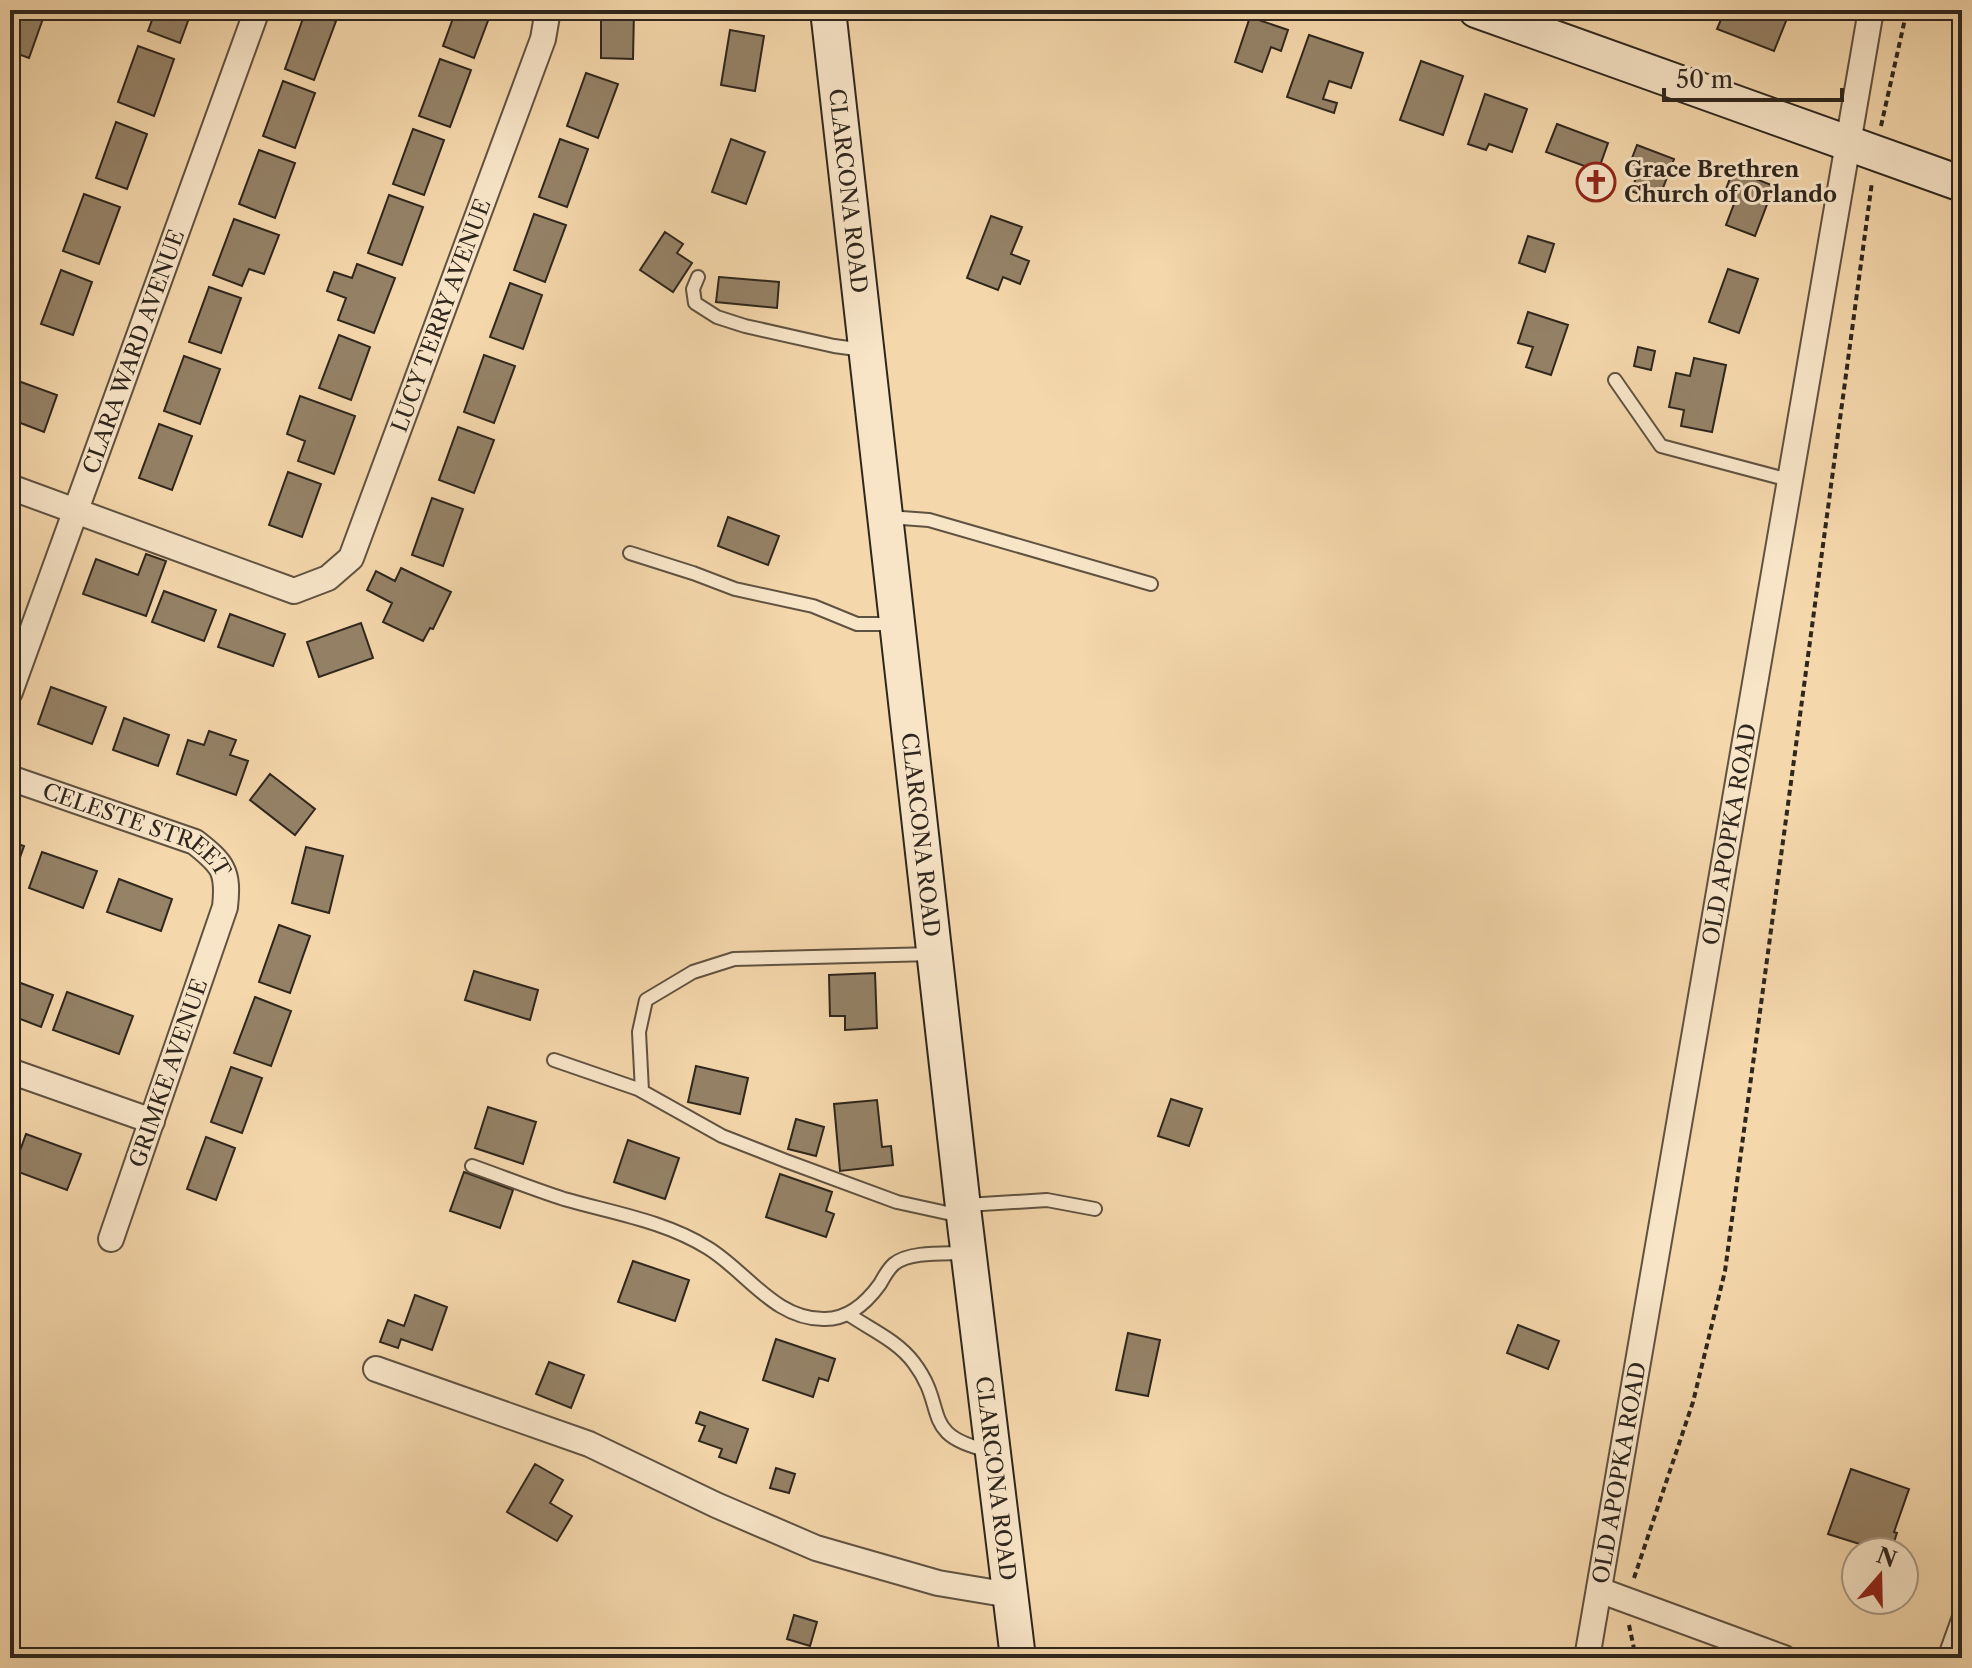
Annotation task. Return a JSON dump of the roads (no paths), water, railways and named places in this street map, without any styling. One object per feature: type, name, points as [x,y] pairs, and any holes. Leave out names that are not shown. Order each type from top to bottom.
[{"type":"main road","name":"CLARCONA ROAD","points":[[828,10],[934,954],[1018,1658]]},
{"type":"main road","points":[[1476,10],[1962,184]]},
{"type":"street","name":"CLARA WARD AVENUE","points":[[10,692],[257,10]]},
{"type":"street","name":"LUCY TERRY AVENUE","points":[[75,511],[294,591],[328,578],[351,558],[543,39],[548,10]]},
{"type":"street","name":"OLD APOPKA ROAD","points":[[1587,1658],[1871,10]]},
{"type":"street","points":[[10,487],[75,511]]},
{"type":"street","name":"CELESTE STREET","points":[[10,778],[195,842],[217,860],[228,883],[225,907]]},
{"type":"street","name":"GRIMKE AVENUE","points":[[111,1239],[225,907]]},
{"type":"street","points":[[10,1071],[152,1121]]},
{"type":"street","points":[[376,1369],[589,1444],[716,1505],[816,1548],[938,1583],[1010,1595]]},
{"type":"street","points":[[1599,1590],[1784,1658]]},
{"type":"lane","points":[[698,277],[693,289],[695,303],[717,317],[765,332],[866,350]]},
{"type":"lane","points":[[1615,380],[1661,446],[1789,480]]},
{"type":"lane","points":[[884,517],[929,520],[1151,584]]},
{"type":"lane","points":[[630,553],[735,589],[813,606],[857,624],[896,624]]},
{"type":"lane","points":[[642,1091],[639,1032],[646,1000],[693,972],[734,959],[934,954]]},
{"type":"lane","points":[[554,1060],[642,1091],[735,1141],[897,1202],[964,1211],[1047,1200],[1095,1209]]},
{"type":"lane","points":[[472,1166],[562,1198],[683,1234],[710,1249],[779,1307],[825,1319],[848,1314],[878,1287],[895,1263],[912,1257],[969,1253]]},
{"type":"lane","points":[[848,1314],[902,1349],[913,1361],[928,1382],[940,1426],[949,1437],[993,1452]]},
{"type":"lane","points":[[1944,1658],[1962,1608]]},
{"type":"place","name":"Grace Brethren Church of Orlando","points":[[1596,182]]}]
